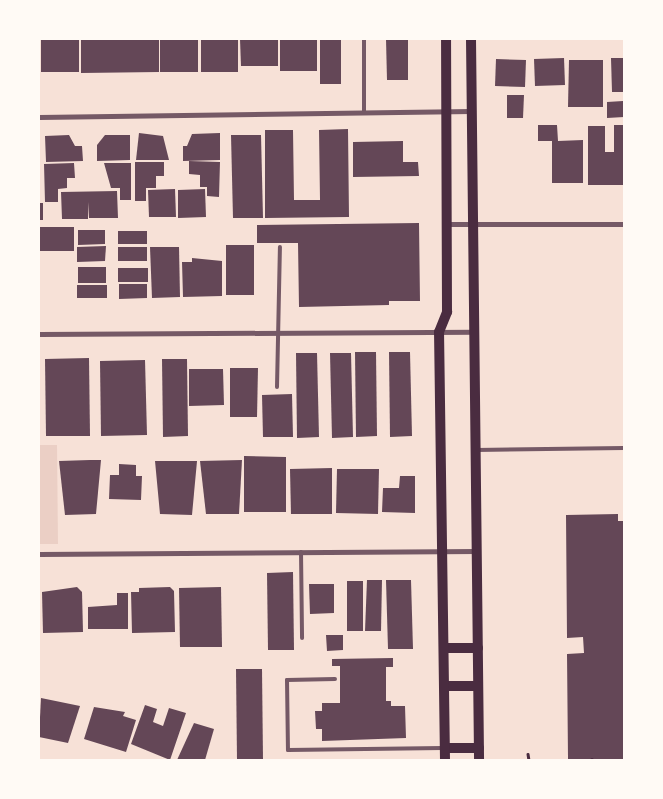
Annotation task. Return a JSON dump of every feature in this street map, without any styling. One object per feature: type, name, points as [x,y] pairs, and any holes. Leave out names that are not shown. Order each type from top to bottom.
[{"type":"main road","points":[[445,760],[439,332],[447,312],[446,39]]},
{"type":"main road","points":[[471,39],[479,760]]},
{"type":"main road","points":[[444,648],[478,648]]},
{"type":"main road","points":[[445,686],[478,686]]},
{"type":"main road","points":[[445,748],[479,748]]},
{"type":"street","points":[[39,117],[471,111]]},
{"type":"street","points":[[447,224],[624,224]]},
{"type":"street","points":[[39,334],[475,332]]},
{"type":"street","points":[[39,554],[477,551]]},
{"type":"lane","points":[[364,39],[364,113]]},
{"type":"lane","points":[[277,387],[280,246]]},
{"type":"lane","points":[[476,450],[624,448]]},
{"type":"lane","points":[[300,552],[302,638]]},
{"type":"lane","points":[[336,679],[287,680],[288,750],[445,748]]},
{"type":"path","points":[[528,754],[529,760]]},
{"type":"shaded area","points":[[39,445],[57,445],[58,544],[39,544]]},
{"type":"building","points":[[41,39],[79,39],[79,72],[41,72]]},
{"type":"building","points":[[159,39],[159,72],[81,73],[81,40]]},
{"type":"building","points":[[160,39],[198,39],[198,72],[160,72]]},
{"type":"building","points":[[201,39],[238,39],[238,72],[201,72]]},
{"type":"building","points":[[240,39],[278,39],[278,66],[241,66]]},
{"type":"building","points":[[280,39],[317,39],[317,71],[280,71]]},
{"type":"building","points":[[320,39],[341,39],[341,84],[320,84]]},
{"type":"building","points":[[386,39],[408,39],[408,80],[387,80]]},
{"type":"building","points":[[564,58],[565,85],[535,86],[534,59]]},
{"type":"building","points":[[611,58],[624,58],[624,92],[612,92]]},
{"type":"building","points":[[496,59],[526,60],[525,87],[495,86]]},
{"type":"building","points":[[569,60],[603,60],[603,107],[568,107]]},
{"type":"building","points":[[507,95],[524,95],[523,118],[507,118]]},
{"type":"building","points":[[623,101],[624,117],[607,118],[607,102]]},
{"type":"building","points":[[538,125],[557,125],[558,141],[583,140],[583,183],[552,183],[552,141],[538,141]]},
{"type":"building","points":[[614,125],[624,125],[624,185],[588,185],[588,126],[605,126],[605,152],[614,152]]},
{"type":"building","points":[[348,129],[349,217],[265,218],[265,130],[293,130],[294,200],[320,200],[319,130]]},
{"type":"building","points":[[139,133],[163,136],[169,160],[136,160]]},
{"type":"building","points":[[220,133],[220,160],[183,161],[183,146],[187,146],[192,134]]},
{"type":"building","points":[[69,135],[75,146],[82,146],[83,161],[46,162],[45,136]]},
{"type":"building","points":[[105,135],[130,135],[130,160],[97,161],[97,145]]},
{"type":"building","points":[[231,135],[261,135],[263,218],[233,218]]},
{"type":"building","points":[[403,141],[403,162],[418,162],[419,176],[353,177],[353,142]]},
{"type":"building","points":[[189,161],[220,162],[219,197],[207,196],[207,187],[200,187],[200,175],[189,174]]},
{"type":"building","points":[[135,162],[164,162],[164,176],[156,176],[156,188],[146,188],[146,201],[135,201]]},
{"type":"building","points":[[74,163],[75,178],[67,178],[67,188],[58,189],[58,202],[45,202],[44,164]]},
{"type":"building","points":[[104,163],[131,163],[131,200],[120,200],[120,188],[111,188]]},
{"type":"building","points":[[175,189],[176,217],[149,217],[148,190]]},
{"type":"building","points":[[205,189],[206,217],[178,218],[178,190]]},
{"type":"building","points":[[117,191],[118,218],[89,218],[88,202],[88,219],[62,219],[61,192]]},
{"type":"building","points":[[39,203],[43,203],[43,220],[39,220]]},
{"type":"building","points":[[419,223],[420,301],[389,301],[389,305],[299,307],[298,243],[257,243],[257,225]]},
{"type":"building","points":[[39,227],[74,227],[74,251],[39,251]]},
{"type":"building","points":[[78,230],[105,230],[105,244],[78,245]]},
{"type":"building","points":[[118,231],[147,231],[147,244],[118,244]]},
{"type":"building","points":[[226,245],[254,245],[254,295],[226,295]]},
{"type":"building","points":[[106,246],[105,261],[77,262],[77,247]]},
{"type":"building","points":[[118,247],[147,247],[147,261],[118,261]]},
{"type":"building","points":[[150,247],[179,247],[180,297],[152,298]]},
{"type":"building","points":[[192,258],[222,261],[222,296],[183,297],[182,262],[192,262]]},
{"type":"building","points":[[78,267],[106,267],[106,283],[78,283]]},
{"type":"building","points":[[118,268],[148,268],[148,282],[118,282]]},
{"type":"building","points":[[119,284],[147,284],[147,298],[119,299]]},
{"type":"building","points":[[77,285],[107,285],[107,298],[77,298]]},
{"type":"building","points":[[355,352],[376,352],[377,436],[356,437]]},
{"type":"building","points":[[389,352],[410,352],[412,436],[390,437]]},
{"type":"building","points":[[296,353],[317,353],[319,437],[297,438]]},
{"type":"building","points":[[330,353],[351,353],[353,437],[332,438]]},
{"type":"building","points":[[89,358],[90,436],[46,436],[45,359]]},
{"type":"building","points":[[162,359],[187,359],[188,436],[163,437]]},
{"type":"building","points":[[145,360],[147,435],[101,436],[100,361]]},
{"type":"building","points":[[230,368],[258,368],[257,417],[230,417]]},
{"type":"building","points":[[189,369],[223,369],[224,405],[189,406]]},
{"type":"building","points":[[292,394],[293,437],[263,437],[262,395]]},
{"type":"building","points":[[244,456],[286,457],[286,512],[244,512]]},
{"type":"building","points":[[101,460],[96,514],[65,515],[59,461]]},
{"type":"building","points":[[242,460],[239,514],[206,514],[200,461]]},
{"type":"building","points":[[155,461],[197,461],[192,515],[160,514]]},
{"type":"building","points":[[119,464],[136,465],[136,476],[142,476],[141,500],[109,499],[110,475],[119,475]]},
{"type":"building","points":[[332,468],[332,514],[291,514],[290,469]]},
{"type":"building","points":[[337,469],[379,469],[378,514],[336,513]]},
{"type":"building","points":[[400,476],[415,476],[415,513],[382,512],[383,488],[399,488]]},
{"type":"building","points":[[618,514],[618,521],[624,521],[624,760],[568,759],[567,654],[584,653],[583,637],[567,638],[566,515]]},
{"type":"building","points":[[293,572],[294,650],[268,650],[267,573]]},
{"type":"building","points":[[367,580],[382,580],[381,631],[365,631]]},
{"type":"building","points":[[386,580],[411,580],[413,649],[388,649]]},
{"type":"building","points":[[347,581],[363,581],[363,631],[347,631]]},
{"type":"building","points":[[309,584],[334,584],[334,613],[310,614]]},
{"type":"building","points":[[77,587],[82,592],[83,632],[43,633],[42,592]]},
{"type":"building","points":[[170,587],[174,591],[175,632],[132,633],[131,592],[139,592],[139,588]]},
{"type":"building","points":[[221,587],[222,647],[180,647],[179,588]]},
{"type":"building","points":[[117,593],[128,593],[128,629],[88,629],[88,607],[117,605]]},
{"type":"building","points":[[326,635],[343,635],[343,650],[327,651]]},
{"type":"building","points":[[393,658],[393,667],[386,667],[386,701],[391,701],[391,706],[405,706],[406,738],[322,741],[322,729],[316,729],[315,711],[322,711],[322,703],[340,703],[340,666],[332,666],[332,659]]},
{"type":"building","points":[[236,669],[262,669],[263,760],[237,760]]},
{"type":"building","points":[[41,698],[80,706],[68,743],[39,737]]},
{"type":"building","points":[[145,705],[157,709],[153,722],[163,726],[169,708],[186,713],[170,760],[131,744]]},
{"type":"building","points":[[94,707],[125,712],[123,716],[136,720],[126,752],[84,739]]},
{"type":"building","points":[[194,723],[214,729],[205,760],[177,760]]}]
